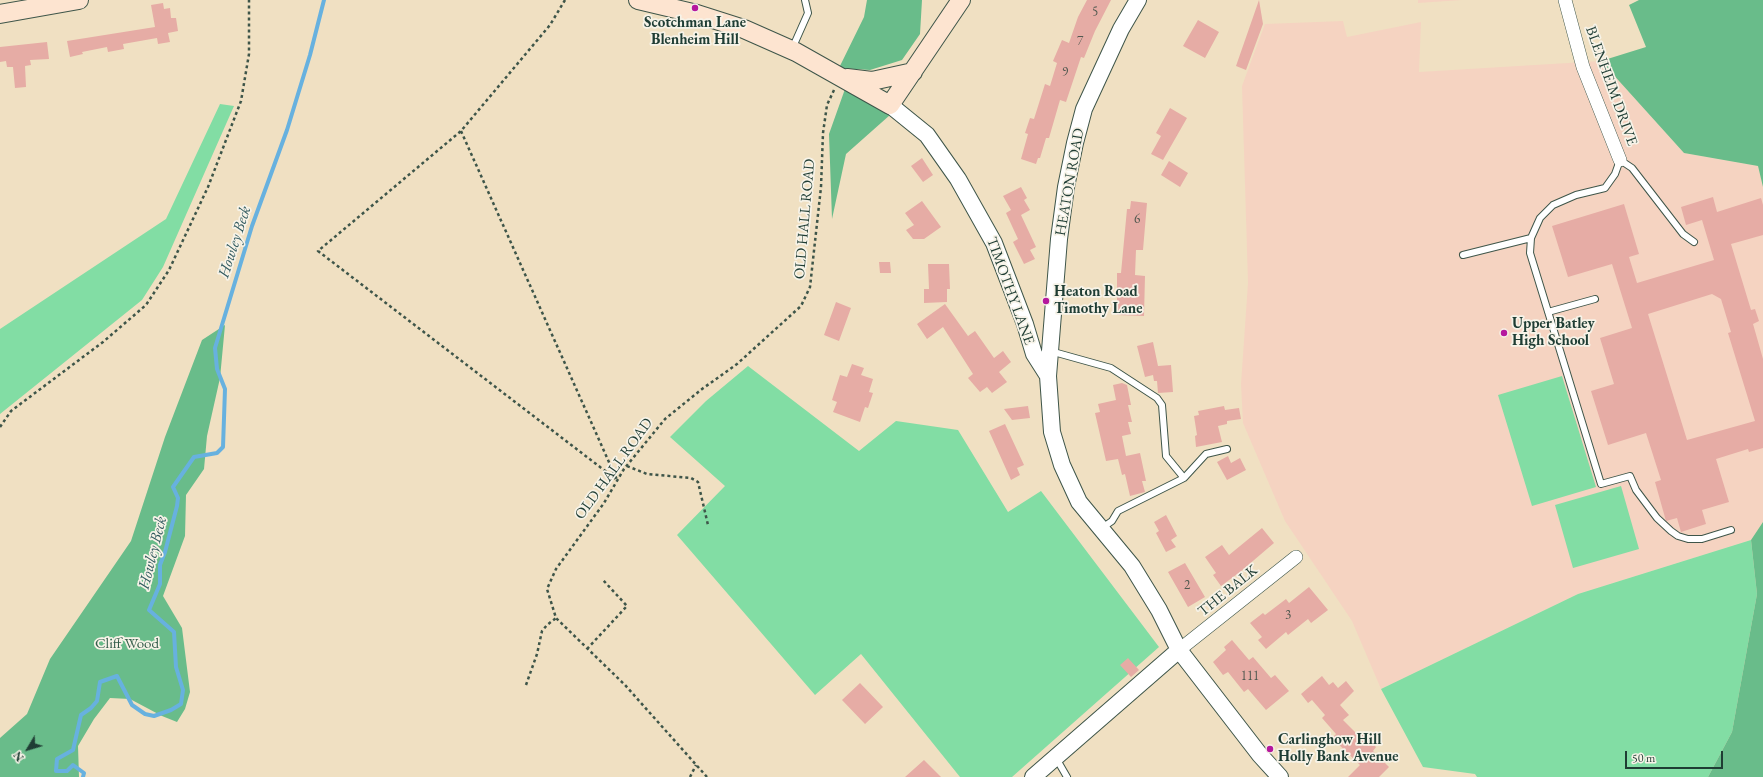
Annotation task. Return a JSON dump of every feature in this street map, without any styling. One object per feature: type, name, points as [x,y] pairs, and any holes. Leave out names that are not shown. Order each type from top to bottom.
[{"type":"main road","points":[[0,14],[79,0]]},
{"type":"main road","name":"TIMOTHY LANE","points":[[638,0],[665,3],[744,29],[791,50],[890,105]]},
{"type":"main road","points":[[890,105],[961,0]]},
{"type":"main road","points":[[840,77],[872,80],[913,72]]},
{"type":"street","name":"HEATON ROAD","points":[[1048,376],[1059,238],[1066,187],[1075,143],[1084,109],[1121,29],[1138,0]]},
{"type":"street","name":"BLENHEIM DRIVE","points":[[1565,0],[1583,67],[1620,160]]},
{"type":"street","name":"TIMOTHY LANE","points":[[890,105],[927,135],[958,179],[994,242],[1025,324],[1034,354],[1048,376],[1052,432],[1062,466],[1079,502],[1132,566],[1159,610],[1179,650],[1260,755],[1280,777]]},
{"type":"street","name":"THE BALK","points":[[1179,650],[1296,557]]},
{"type":"street","points":[[1033,777],[1179,650]]},
{"type":"lane","points":[[791,50],[808,13],[806,0]]},
{"type":"lane","points":[[1694,242],[1683,234],[1632,168],[1620,160],[1615,174],[1605,188],[1576,195],[1553,205],[1540,218],[1531,238],[1530,253],[1601,484],[1630,476],[1636,490],[1657,518],[1678,536],[1688,539],[1702,539],[1731,530]]},
{"type":"lane","points":[[1463,255],[1531,238]]},
{"type":"lane","points":[[1548,312],[1596,299]]},
{"type":"lane","points":[[1050,351],[1111,368],[1158,398],[1162,405],[1166,456],[1184,478]]},
{"type":"lane","points":[[1101,529],[1112,521],[1118,511],[1184,478],[1206,454],[1227,449]]},
{"type":"lane","points":[[1056,758],[1067,777]]},
{"type":"path","points":[[0,427],[11,411],[103,342],[146,305],[169,270],[208,187],[241,101],[249,54],[249,0]]},
{"type":"path","points":[[565,0],[550,25],[461,131],[318,251],[617,480]]},
{"type":"path","name":"OLD HALL ROAD","points":[[707,777],[625,685],[556,618],[547,589],[556,568],[604,502],[617,480],[665,419],[702,389],[737,364],[801,306],[810,287],[821,187],[822,133],[827,105],[840,77]]},
{"type":"path","points":[[461,131],[617,480]]},
{"type":"path","points":[[627,466],[647,474],[691,478],[698,482],[708,525]]},
{"type":"path","points":[[588,649],[627,606],[603,580]]},
{"type":"path","points":[[526,685],[537,654],[542,631],[556,618]]},
{"type":"path","points":[[690,777],[696,766]]},
{"type":"shaded area","points":[[1418,0],[1462,0],[1418,3]]},
{"type":"shaded area","name":"Upper Batley High School","points":[[1343,21],[1347,37],[1421,22],[1419,72],[1601,61],[1684,153],[1758,166],[1763,187],[1763,522],[1751,540],[1578,594],[1381,689],[1352,621],[1285,521],[1243,423],[1241,384],[1248,283],[1242,86],[1265,24]]},
{"type":"green space","points":[[867,0],[922,0],[920,34],[902,60],[870,70],[839,68],[864,17]]},
{"type":"green space","points":[[1639,0],[1763,0],[1763,187],[1758,166],[1684,153],[1601,61],[1646,47],[1629,5]]},
{"type":"green space","points":[[845,89],[890,115],[846,154],[832,219],[829,134]]},
{"type":"green space","points":[[220,104],[234,106],[163,267],[142,300],[0,414],[0,329],[166,219]]},
{"type":"green space","name":"Cliff Wood","points":[[225,325],[220,378],[207,436],[204,469],[186,495],[185,536],[163,596],[182,628],[190,692],[185,709],[177,722],[162,716],[130,699],[110,698],[94,719],[78,746],[79,777],[0,777],[0,738],[27,714],[50,659],[131,541],[165,437],[202,340]]},
{"type":"green space","points":[[748,366],[859,451],[896,421],[958,430],[1008,512],[1041,491],[1159,647],[1012,777],[960,777],[861,654],[815,695],[677,535],[725,486],[670,437],[706,401]]},
{"type":"green space","points":[[1562,376],[1596,487],[1532,506],[1498,395]]},
{"type":"green space","points":[[1621,486],[1639,549],[1573,568],[1555,505]]},
{"type":"green space","points":[[1763,522],[1763,777],[1708,777],[1732,732],[1757,594],[1751,540]]},
{"type":"green space","points":[[1751,540],[1757,594],[1732,732],[1708,777],[1477,777],[1475,774],[1423,767],[1381,689],[1578,594]]},
{"type":"building","points":[[1087,0],[1111,0],[1095,31],[1084,58],[1081,57],[1066,102],[1060,100],[1049,138],[1046,138],[1040,158],[1038,158],[1036,164],[1021,159],[1028,134],[1025,133],[1030,118],[1034,119],[1045,84],[1050,86],[1057,63],[1053,61],[1062,40],[1069,43],[1078,17]]},
{"type":"building","points":[[1259,0],[1263,24],[1246,70],[1236,66]]},
{"type":"building","points":[[163,3],[164,9],[170,8],[171,18],[176,18],[178,31],[168,33],[170,42],[158,44],[157,38],[123,44],[124,49],[108,52],[107,47],[82,52],[83,54],[70,57],[67,41],[155,27],[151,5]]},
{"type":"building","points":[[1198,20],[1219,32],[1205,58],[1183,46]]},
{"type":"building","points":[[47,42],[49,59],[30,60],[31,65],[25,66],[26,87],[15,88],[13,67],[7,67],[6,61],[0,62],[0,47]]},
{"type":"building","points":[[1170,108],[1187,118],[1163,160],[1151,154],[1161,136],[1156,133]]},
{"type":"building","points":[[922,158],[933,175],[923,182],[911,166]]},
{"type":"building","points":[[1169,161],[1188,173],[1180,187],[1161,175]]},
{"type":"building","points":[[1021,187],[1027,198],[1024,200],[1030,210],[1021,215],[1036,247],[1030,250],[1035,259],[1024,264],[1013,242],[1018,239],[1006,213],[1011,210],[1003,196]]},
{"type":"building","points":[[1713,197],[1717,212],[1761,198],[1763,205],[1763,235],[1731,244],[1751,310],[1755,309],[1759,321],[1753,324],[1763,359],[1763,448],[1749,452],[1748,449],[1716,459],[1729,502],[1702,510],[1706,524],[1681,532],[1677,518],[1666,521],[1655,482],[1661,480],[1646,433],[1608,445],[1591,391],[1614,384],[1600,338],[1632,328],[1612,264],[1568,277],[1552,226],[1624,204],[1639,254],[1629,257],[1637,283],[1714,260],[1702,220],[1686,225],[1681,207]],"holes":[[[1712,294],[1721,299],[1731,332],[1728,333],[1755,421],[1687,440],[1648,314]]]},
{"type":"building","points":[[922,201],[941,227],[924,239],[913,239],[906,230],[914,225],[905,213]]},
{"type":"building","points":[[1131,201],[1147,203],[1143,250],[1136,250],[1135,275],[1145,276],[1144,316],[1117,315],[1117,273],[1121,273],[1127,209],[1130,209]]},
{"type":"building","points":[[879,262],[890,262],[891,273],[880,273]]},
{"type":"building","points":[[928,264],[949,264],[950,289],[947,289],[947,302],[924,303],[924,289],[929,289]]},
{"type":"building","points":[[836,302],[851,308],[839,341],[824,335]]},
{"type":"building","points":[[945,304],[968,336],[975,331],[994,358],[1003,351],[1011,362],[999,372],[1007,382],[992,393],[987,387],[980,392],[968,378],[973,374],[943,327],[927,339],[917,324]]},
{"type":"building","points":[[1153,342],[1158,366],[1171,365],[1173,392],[1158,393],[1157,381],[1154,381],[1153,375],[1145,377],[1137,346]]},
{"type":"building","points":[[852,364],[864,368],[861,375],[873,379],[869,392],[873,393],[868,408],[865,407],[860,422],[833,412],[837,402],[832,400],[840,375],[847,377]]},
{"type":"building","points":[[1122,383],[1127,385],[1131,405],[1128,405],[1132,422],[1128,422],[1131,434],[1122,436],[1126,456],[1140,453],[1146,481],[1142,481],[1145,492],[1130,496],[1125,474],[1122,475],[1118,459],[1106,461],[1095,413],[1100,412],[1098,404],[1116,400],[1113,385]]},
{"type":"building","points":[[1028,406],[1030,418],[1012,420],[1004,409]]},
{"type":"building","points":[[1224,406],[1225,410],[1239,408],[1241,419],[1227,421],[1227,424],[1218,426],[1222,442],[1196,447],[1195,436],[1197,435],[1194,416],[1199,415],[1198,411]]},
{"type":"building","points":[[1005,424],[1024,465],[1017,468],[1020,475],[1011,480],[989,431]]},
{"type":"building","points":[[1228,456],[1231,463],[1240,458],[1246,470],[1227,480],[1217,462]]},
{"type":"building","points":[[1166,515],[1177,536],[1171,540],[1176,547],[1166,552],[1156,533],[1159,531],[1154,522]]},
{"type":"building","points":[[1262,528],[1274,543],[1221,586],[1213,575],[1216,573],[1205,557],[1222,545],[1229,555]]},
{"type":"building","points":[[1185,563],[1205,597],[1188,607],[1168,572]]},
{"type":"building","points":[[1309,587],[1328,610],[1311,623],[1308,619],[1288,635],[1286,632],[1266,649],[1258,640],[1262,637],[1250,623],[1263,613],[1265,615],[1286,599],[1289,603]]},
{"type":"building","points":[[1232,640],[1249,660],[1253,657],[1271,678],[1275,675],[1289,691],[1266,710],[1248,689],[1244,692],[1228,672],[1223,675],[1213,662],[1226,650],[1224,647]]},
{"type":"building","points":[[1128,658],[1139,670],[1131,677],[1120,665]]},
{"type":"building","points":[[1322,676],[1329,685],[1333,682],[1338,688],[1346,681],[1354,691],[1340,705],[1349,715],[1343,720],[1360,737],[1363,734],[1376,747],[1373,751],[1389,767],[1379,777],[1348,777],[1360,765],[1332,738],[1336,734],[1322,718],[1325,715],[1312,700],[1308,703],[1301,694]]},
{"type":"building","points":[[860,683],[883,707],[865,724],[842,700]]},
{"type":"building","points":[[924,760],[941,777],[905,777]]},
{"type":"waterway","name":"Howley Beck","points":[[83,777],[84,773],[73,765],[67,771],[56,771],[57,759],[73,750],[81,715],[91,708],[97,701],[100,682],[117,676],[132,705],[145,714],[154,716],[171,710],[181,704],[183,690],[176,667],[174,632],[149,610],[160,584],[160,565],[165,552],[177,506],[178,498],[173,487],[194,457],[217,453],[223,447],[225,389],[217,369],[215,348],[252,226],[287,130],[310,55],[324,0]]},
{"type":"place","name":"Scotchman Lane Blenheim Hill","points":[[695,8]]},
{"type":"place","name":"Heaton Road Timothy Lane","points":[[1046,301]]},
{"type":"place","name":"Upper Batley High School","points":[[1504,333]]},
{"type":"place","name":"Carlinghow Hill Holly Bank Avenue","points":[[1270,749]]}]
